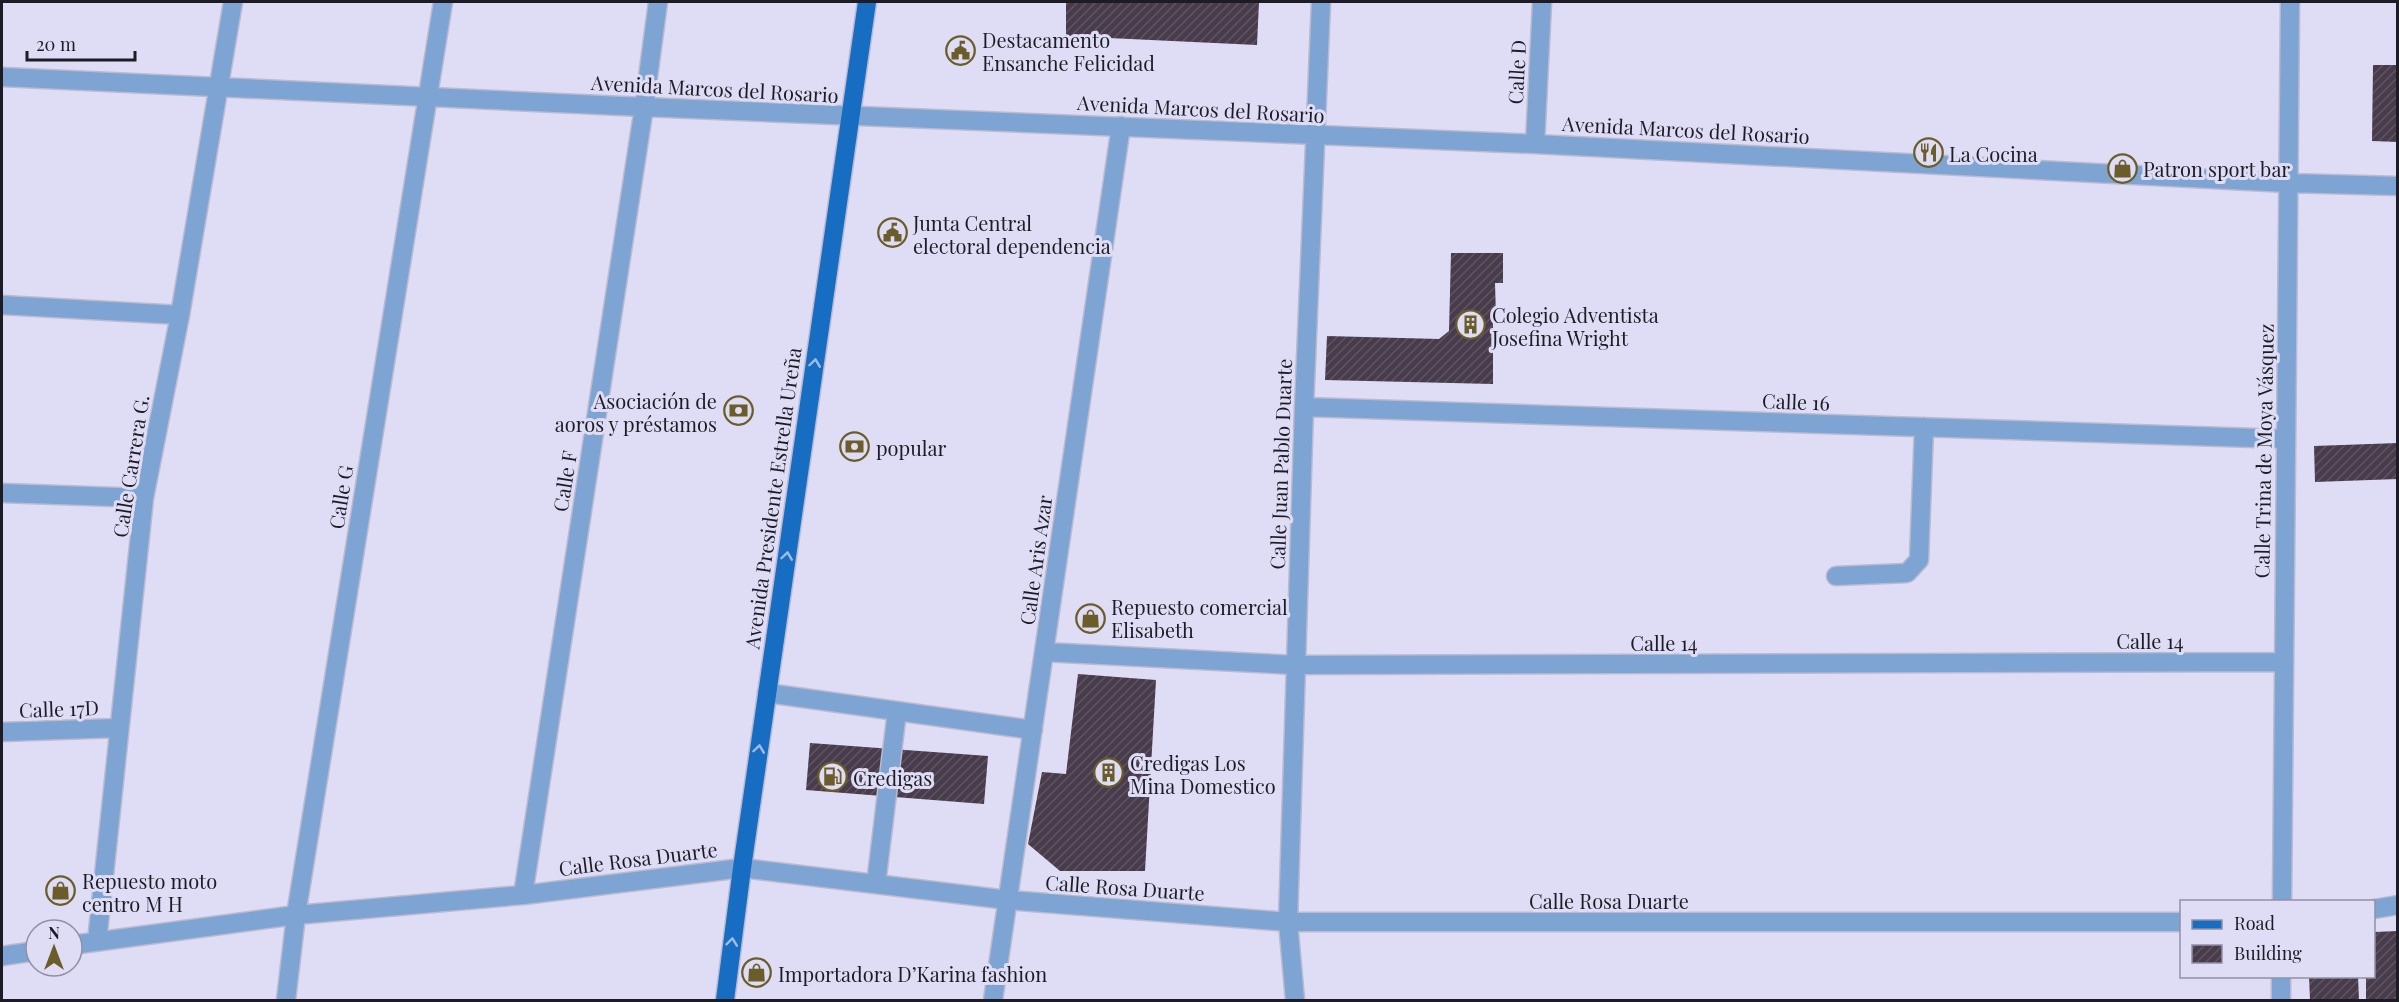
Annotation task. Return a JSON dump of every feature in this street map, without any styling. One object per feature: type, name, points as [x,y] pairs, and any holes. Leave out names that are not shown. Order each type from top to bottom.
[{"type":"main road","name":"Avenida Presidente Estrella Ureña","points":[[725,1000],[741,868],[867,2]]},
{"type":"street","name":"Calle Carrera G.","points":[[97,941],[144,498],[180,315],[233,2]]},
{"type":"street","name":"Calle G","points":[[286,1000],[296,915],[443,2]]},
{"type":"street","name":"Calle F","points":[[523,895],[644,107],[658,2]]},
{"type":"street","name":"Calle Juan Pablo Duarte","points":[[1295,1000],[1288,922],[1304,406],[1321,2]]},
{"type":"street","name":"Calle D","points":[[1535,144],[1542,2]]},
{"type":"street","name":"Calle Trina de Moya Vásquez","points":[[2282,900],[2290,2]]},
{"type":"street","name":"Avenida Marcos del Rosario","points":[[2,77],[644,107],[1535,144],[2288,183],[2397,186]]},
{"type":"street","name":"Calle Aris Azar","points":[[993,1000],[1121,126]]},
{"type":"street","points":[[2,305],[180,315]]},
{"type":"street","name":"Calle 16","points":[[1304,406],[2286,439]]},
{"type":"street","points":[[1836,576],[1907,573],[1919,560],[1924,427]]},
{"type":"street","points":[[2,494],[144,498]]},
{"type":"street","name":"Calle 14","points":[[1044,652],[1295,665],[2284,662]]},
{"type":"street","points":[[767,693],[1033,730]]},
{"type":"street","points":[[876,884],[897,711]]},
{"type":"street","name":"Calle 17D","points":[[2,732],[118,728]]},
{"type":"street","name":"Calle Rosa Duarte","points":[[84,943],[296,915],[523,895],[741,868],[1008,900],[1288,922],[2180,922]]},
{"type":"street","points":[[2375,909],[2397,905]]},
{"type":"street","points":[[2,956],[24,953]]},
{"type":"street","points":[[2281,978],[2281,1000]]},
{"type":"building","points":[[1066,2],[1259,2],[1257,45],[1066,36]]},
{"type":"building","points":[[2373,65],[2398,65],[2398,142],[2372,141]]},
{"type":"building","name":"Colegio Adventista Josefina Wright","points":[[1451,253],[1503,253],[1503,283],[1495,283],[1493,384],[1325,380],[1327,336],[1439,339],[1449,331]]},
{"type":"building","points":[[2398,443],[2398,479],[2315,482],[2314,446]]},
{"type":"building","name":"Credigas Los Mina Domestico","points":[[1078,674],[1156,680],[1145,871],[1060,871],[1028,844],[1042,772],[1066,774]]},
{"type":"building","points":[[810,743],[988,756],[984,804],[806,790]]},
{"type":"building","points":[[2398,931],[2398,1000],[2366,1000],[2366,978],[2375,978],[2375,932]]},
{"type":"building","points":[[2309,978],[2358,978],[2359,1000],[2310,1000]]},
{"type":"place","name":"Destacamento Ensanche Felicidad","points":[[961,50]]},
{"type":"place","name":"La Cocina","points":[[1928,153]]},
{"type":"place","name":"Patron sport bar","points":[[2122,168]]},
{"type":"place","name":"Junta Central electoral dependencia","points":[[892,233]]},
{"type":"place","name":"Colegio Adventista Josefina Wright","points":[[1471,325]]},
{"type":"place","name":"Asociación de aoros y préstamos","points":[[738,411]]},
{"type":"place","name":"popular","points":[[855,447]]},
{"type":"place","name":"Repuesto comercial Elisabeth","points":[[1090,618]]},
{"type":"place","name":"Credigas Los Mina Domestico","points":[[1109,773]]},
{"type":"place","name":"Credigas","points":[[832,777]]},
{"type":"place","name":"Repuesto moto centro M H","points":[[61,891]]},
{"type":"place","name":"Importadora D’Karina fashion","points":[[757,973]]}]
